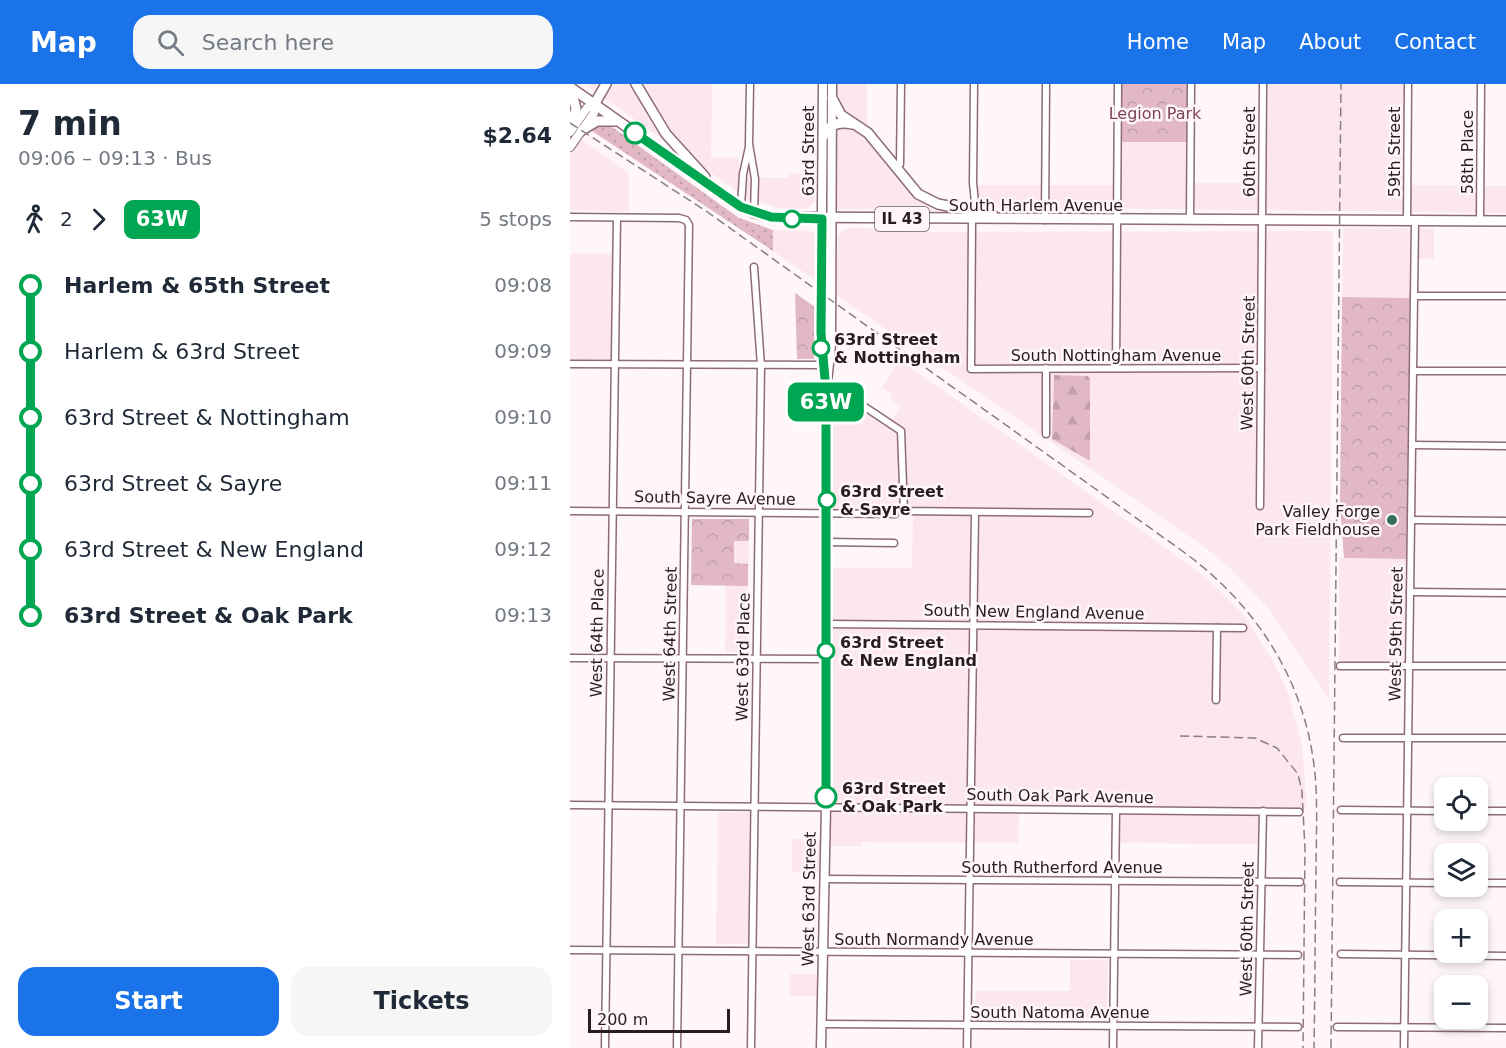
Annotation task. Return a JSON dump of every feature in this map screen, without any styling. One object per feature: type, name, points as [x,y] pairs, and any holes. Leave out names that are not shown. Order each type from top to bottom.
[{"type":"main road","points":[[594,105],[606,84]]},
{"type":"main road","points":[[636,84],[666,134],[721,194]]},
{"type":"main road","name":"63rd Street","points":[[823,84],[827,219]]},
{"type":"main road","name":"63rd Street","points":[[827,219],[832,84]]},
{"type":"main road","points":[[570,88],[576,110],[570,131]]},
{"type":"main road","name":"South Harlem Avenue","points":[[570,88],[741,207],[754,213],[788,219],[974,215],[1045,220],[1506,221]]},
{"type":"main road","points":[[832,98],[841,115],[868,133],[918,194],[938,204],[974,215]]},
{"type":"main road","points":[[582,130],[597,120],[618,121]]},
{"type":"main road","points":[[823,137],[825,130],[832,125],[845,123],[858,125]]},
{"type":"main road","name":"West 63rd Street","points":[[822,1048],[826,807],[827,219]]},
{"type":"street","points":[[741,207],[743,174],[749,144],[750,84]]},
{"type":"street","points":[[900,164],[901,84]]},
{"type":"street","points":[[974,84],[974,215]]},
{"type":"street","points":[[1045,220],[1046,84]]},
{"type":"street","points":[[1116,368],[1118,84]]},
{"type":"street","points":[[1190,220],[1191,84]]},
{"type":"street","name":"60th Street","points":[[1263,84],[1263,220]]},
{"type":"street","name":"59th Street","points":[[1408,84],[1411,221]]},
{"type":"street","name":"58th Place","points":[[1480,221],[1481,84]]},
{"type":"street","points":[[570,131],[587,108],[594,105],[594,113],[570,147]]},
{"type":"street","points":[[749,144],[755,178],[754,213]]},
{"type":"street","name":"South Nottingham Avenue","points":[[974,215],[971,369],[1261,368]]},
{"type":"street","points":[[570,217],[617,218]]},
{"type":"street","name":"West 64th Street","points":[[617,218],[686,220],[689,225],[677,1048]]},
{"type":"street","name":"West 64th Place","points":[[605,1048],[617,218]]},
{"type":"street","name":"West 60th Street","points":[[1260,506],[1263,220]]},
{"type":"street","name":"West 59th Street","points":[[1404,1048],[1414,296],[1411,221]]},
{"type":"street","name":"West 63rd Place","points":[[751,1048],[761,366],[754,267]]},
{"type":"street","points":[[1414,296],[1506,296]]},
{"type":"street","points":[[570,364],[826,365]]},
{"type":"street","points":[[1046,368],[1046,434]]},
{"type":"street","points":[[1413,371],[1506,371]]},
{"type":"street","points":[[826,391],[841,391],[901,431],[904,511],[1089,513]]},
{"type":"street","points":[[1412,445],[1506,446]]},
{"type":"street","name":"South Sayre Avenue","points":[[570,511],[895,514]]},
{"type":"street","points":[[967,1048],[975,513]]},
{"type":"street","points":[[1411,520],[1506,521]]},
{"type":"street","points":[[826,542],[894,543]]},
{"type":"street","points":[[1410,592],[1506,593]]},
{"type":"street","name":"South New England Avenue","points":[[826,624],[1243,628]]},
{"type":"street","points":[[1216,700],[1217,627]]},
{"type":"street","points":[[570,658],[826,659]]},
{"type":"street","points":[[1340,666],[1506,666]]},
{"type":"street","points":[[1342,738],[1506,738]]},
{"type":"street","name":"South Oak Park Avenue","points":[[570,805],[1299,812]]},
{"type":"street","points":[[1113,1048],[1116,810]]},
{"type":"street","points":[[1341,810],[1434,811]]},
{"type":"street","name":"West 60th Street","points":[[1258,1048],[1263,811]]},
{"type":"street","points":[[1488,811],[1506,811]]},
{"type":"street","name":"South Rutherford Avenue","points":[[824,879],[1300,882]]},
{"type":"street","points":[[1340,882],[1434,883]]},
{"type":"street","points":[[1488,883],[1506,884]]},
{"type":"street","name":"South Normandy Avenue","points":[[570,950],[1298,955]]},
{"type":"street","points":[[1341,954],[1506,956]]},
{"type":"street","name":"South Natoma Avenue","points":[[822,1023],[1298,1027]]},
{"type":"street","points":[[1337,1027],[1506,1028]]},
{"type":"shaded area","points":[[584,84],[712,84],[711,157],[739,158],[739,177],[788,178],[788,173],[816,174],[814,203],[805,209],[778,208],[748,199]]},
{"type":"shaded area","points":[[837,84],[867,84],[867,127],[844,116],[837,106]]},
{"type":"shaded area","points":[[1264,84],[1405,84],[1404,185],[1506,186],[1506,213],[974,207],[974,185],[1121,185],[1121,142],[1187,142],[1187,183],[1263,183]]},
{"type":"shaded area","points":[[837,125],[846,125],[861,132],[926,202],[944,210],[836,209]]},
{"type":"shaded area","points":[[570,132],[629,173],[629,212],[570,210]]},
{"type":"shaded area","points":[[850,228],[909,230],[909,232],[1333,231],[1329,699],[1268,608],[1229,567],[1202,545],[836,295],[838,238],[840,232]]},
{"type":"shaded area","points":[[1343,228],[1434,229],[1434,259],[1410,259],[1410,298],[1342,297]]},
{"type":"shaded area","points":[[773,230],[809,231],[816,234],[818,282],[773,251]]},
{"type":"shaded area","points":[[613,253],[613,361],[570,361],[570,254]]},
{"type":"shaded area","points":[[900,360],[1184,561],[1206,578],[1243,614],[1273,661],[1289,695],[1302,745],[1307,809],[834,804],[831,799],[830,749],[831,568],[912,568],[913,514],[831,514],[833,379],[892,420],[901,407],[891,400],[891,394],[882,387]]},
{"type":"shaded area","points":[[692,519],[749,519],[747,652],[725,652],[726,586],[691,585]]},
{"type":"shaded area","points":[[1339,558],[1407,559],[1405,665],[1339,665]]},
{"type":"shaded area","points":[[718,812],[751,812],[749,944],[716,944]]},
{"type":"shaded area","points":[[834,812],[1019,814],[1018,843],[861,842],[861,846],[831,846],[831,816]]},
{"type":"shaded area","points":[[1117,814],[1262,814],[1262,844],[1117,843]]},
{"type":"shaded area","points":[[792,839],[820,840],[820,872],[792,872]]},
{"type":"shaded area","points":[[1070,960],[1108,960],[1107,1018],[975,1017],[976,991],[1070,991]]},
{"type":"shaded area","points":[[790,974],[818,974],[818,996],[789,996]]},
{"type":"green space","name":"Legion Park","points":[[1122,84],[1188,84],[1187,142],[1121,142]]},
{"type":"green space","points":[[594,124],[607,124],[615,129],[739,218],[773,230],[773,251],[589,129]]},
{"type":"green space","points":[[795,293],[815,307],[814,359],[797,359]]},
{"type":"green space","points":[[1342,297],[1410,298],[1407,559],[1344,558],[1340,505]]},
{"type":"green space","points":[[1054,375],[1088,376],[1090,379],[1090,461],[1052,439]]},
{"type":"green space","points":[[692,519],[749,519],[749,541],[734,541],[734,563],[748,564],[748,586],[691,585]]},
{"type":"railway","points":[[1331,1048],[1341,84]]},
{"type":"railway","points":[[570,123],[706,211],[1181,550],[1208,571],[1254,620],[1273,647],[1301,707],[1310,740],[1315,774],[1317,824],[1314,1048]]},
{"type":"railway","points":[[1180,736],[1255,738],[1277,748],[1298,774],[1302,792],[1305,849],[1303,1048]]},
{"type":"bus line","name":"63W","points":[[635,133],[732,201],[754,213],[788,219],[822,219],[821,333],[826,391],[826,797]]},
{"type":"place","name":"63rd Street & Nottingham","points":[[821,348]]},
{"type":"place","name":"63rd Street & Sayre","points":[[827,500]]},
{"type":"place","name":"Valley Forge Park Fieldhouse","points":[[1392,520]]},
{"type":"place","name":"63rd Street & New England","points":[[826,651]]},
{"type":"place","name":"63rd Street & Oak Park","points":[[826,797]]}]
